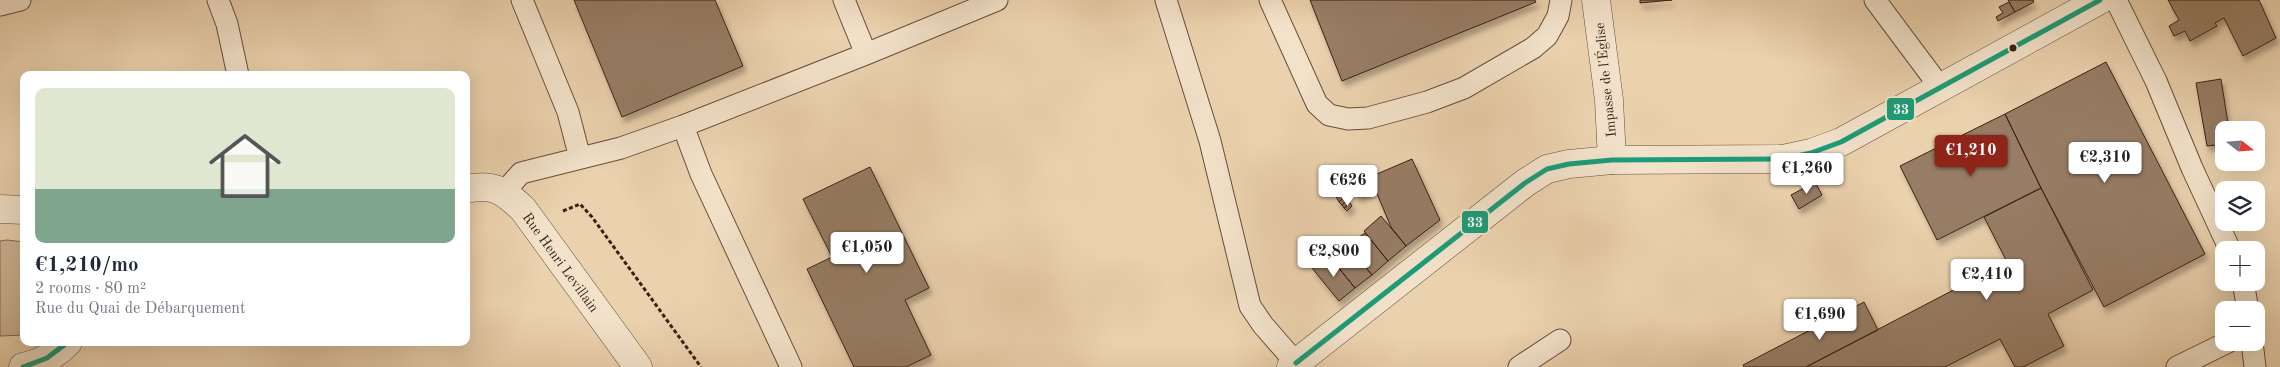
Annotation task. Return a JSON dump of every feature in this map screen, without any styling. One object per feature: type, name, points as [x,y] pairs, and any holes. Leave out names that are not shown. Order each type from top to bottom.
[{"type":"street","name":"Impasse de l'Église","points":[[1596,0],[1610,100],[1623,161]]},
{"type":"street","points":[[1296,366],[1525,183],[1547,170],[1569,164],[1623,161],[1783,159],[1811,154],[1841,142],[2092,2]]},
{"type":"street","points":[[470,189],[490,188],[504,192]]},
{"type":"street","name":"Rue Henri Levillain","points":[[504,192],[523,209],[638,367]]},
{"type":"street","points":[[0,209],[20,210]]},
{"type":"street","points":[[33,366],[58,353],[64,346]]},
{"type":"lane","points":[[0,5],[20,0]]},
{"type":"lane","points":[[218,0],[227,24],[237,71]]},
{"type":"lane","points":[[522,0],[568,112],[580,158]]},
{"type":"lane","points":[[844,0],[866,54]]},
{"type":"lane","points":[[504,192],[521,173],[621,148],[683,126],[997,0]]},
{"type":"lane","points":[[1166,0],[1210,140],[1250,306],[1296,366]]},
{"type":"lane","points":[[1270,0],[1318,104],[1330,115],[1348,119],[1368,118],[1427,102],[1464,88],[1533,48],[1547,36],[1558,16],[1561,0]]},
{"type":"lane","points":[[1875,0],[1940,87]]},
{"type":"lane","points":[[2116,0],[2156,81],[2192,168],[2226,241]]},
{"type":"lane","points":[[683,126],[701,174],[791,367]]},
{"type":"lane","points":[[1520,367],[1560,340]]},
{"type":"lane","points":[[2177,367],[2215,348]]},
{"type":"lane","points":[[2253,351],[2255,367]]},
{"type":"path","points":[[534,225],[580,204],[592,217],[702,367]]},
{"type":"shaded area","points":[[0,241],[20,242],[20,335],[0,336]]},
{"type":"building","points":[[574,0],[715,0],[743,66],[622,117]]},
{"type":"building","points":[[1310,0],[1535,0],[1536,2],[1342,81]]},
{"type":"building","points":[[1640,0],[1672,0],[1640,3]]},
{"type":"building","points":[[2008,0],[2033,0],[2034,2],[2015,12]]},
{"type":"building","points":[[2168,0],[2259,0],[2276,38],[2243,56],[2224,18],[2215,23],[2217,26],[2190,41],[2185,31],[2174,36],[2169,26],[2179,20]]},
{"type":"building","points":[[2009,2],[2015,12],[1998,21],[1996,17],[2003,13],[1999,7]]},
{"type":"building","points":[[2106,62],[2205,254],[2104,307],[2041,188],[2005,114]]},
{"type":"building","points":[[2221,79],[2228,121],[2215,121],[2215,145],[2207,146],[2196,83]]},
{"type":"building","points":[[2005,114],[2041,188],[1937,240],[1900,166]]},
{"type":"building","points":[[1412,159],[1440,220],[1406,246],[1391,227],[1370,177]]},
{"type":"building","points":[[870,167],[929,288],[905,300],[931,355],[906,367],[854,367],[807,269],[832,257],[803,199]]},
{"type":"building","points":[[1366,179],[1371,191],[1358,197],[1352,185]]},
{"type":"building","points":[[1815,182],[1822,195],[1799,209],[1791,195]]},
{"type":"building","points":[[2041,188],[2093,290],[2048,314],[2064,346],[2023,367],[2015,367],[2000,339],[1945,367],[1806,367],[2007,262],[1984,217]]},
{"type":"building","points":[[1341,194],[1344,197],[1339,202],[1336,197]]},
{"type":"building","points":[[1344,197],[1347,200],[1342,205],[1339,202]]},
{"type":"building","points":[[1347,200],[1350,203],[1344,208],[1342,205]]},
{"type":"building","points":[[1350,203],[1352,206],[1347,211],[1344,208]]},
{"type":"building","points":[[1381,216],[1406,246],[1388,261],[1364,231]]},
{"type":"building","points":[[1365,233],[1388,261],[1372,275],[1347,245]]},
{"type":"building","points":[[1345,242],[1372,275],[1355,288],[1329,256]]},
{"type":"building","points":[[1329,256],[1355,288],[1339,301],[1312,268]]},
{"type":"building","points":[[1864,302],[1878,330],[1806,367],[1744,367],[1743,365]]},
{"type":"transit line","name":"33","points":[[1296,363],[1525,183],[1547,169],[1569,164],[1612,160],[1783,159],[1811,153],[1841,142],[2100,0]]},
{"type":"transit line","name":"33","points":[[23,367],[47,358],[63,346]]}]
